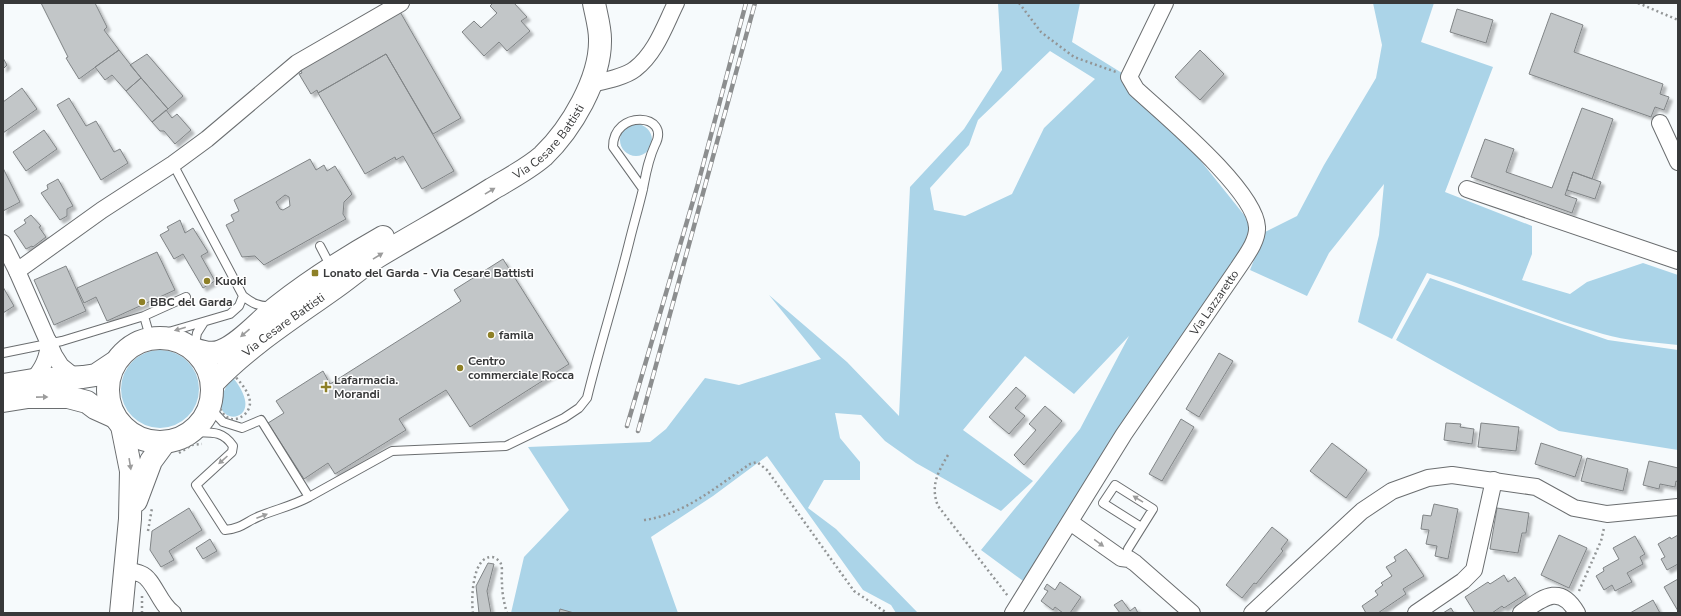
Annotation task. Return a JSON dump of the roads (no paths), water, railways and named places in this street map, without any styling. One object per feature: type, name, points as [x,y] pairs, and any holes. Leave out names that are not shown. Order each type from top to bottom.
[{"type":"street","points":[[17,271],[102,210],[173,164],[207,139],[297,63],[400,3]]},
{"type":"street","points":[[580,104],[591,84],[597,68],[600,39],[594,3]]},
{"type":"street","points":[[591,84],[635,69],[653,49],[676,3]]},
{"type":"street","name":"Via Lazzaretto","points":[[1015,610],[1124,434],[1238,268],[1253,242],[1257,228],[1255,218],[1246,200],[1226,175],[1136,89],[1129,77],[1166,3]]},
{"type":"street","name":"Via Cesare Battisti","points":[[212,384],[283,312],[331,267],[532,149],[552,134],[580,104]]},
{"type":"street","name":"Via Cesare Battisti","points":[[194,349],[208,353],[220,352],[283,312],[528,167],[542,156],[561,135],[580,104]]},
{"type":"street","points":[[1660,123],[1678,162]]},
{"type":"street","points":[[1467,189],[1678,261]]},
{"type":"street","points":[[3,243],[60,366],[76,378]]},
{"type":"street","points":[[3,385],[33,380],[76,378],[96,374],[114,363],[123,352],[134,344],[155,336],[182,342],[194,349],[209,371],[212,384],[211,399],[209,407],[200,423],[199,438],[178,438],[171,448],[151,461],[130,519]]},
{"type":"street","points":[[33,380],[44,367],[49,354],[50,342]]},
{"type":"street","points":[[114,363],[108,381],[107,390],[109,403],[118,422],[131,471],[130,519],[134,572],[121,613]]},
{"type":"street","points":[[3,401],[28,397],[68,397],[87,402],[142,439],[171,448]]},
{"type":"street","points":[[1252,613],[1362,511],[1392,492],[1428,478],[1452,475],[1536,487],[1574,508],[1607,514],[1678,507]]},
{"type":"street","points":[[1416,613],[1463,581],[1474,570],[1494,480]]},
{"type":"street","points":[[1070,522],[1121,558],[1129,559],[1135,563],[1192,613]]},
{"type":"street","points":[[134,572],[152,585],[166,608],[172,613]]},
{"type":"street","points":[[1521,613],[1548,596],[1556,595],[1566,598],[1574,608]]},
{"type":"lane","points":[[199,438],[219,433],[227,437],[233,446],[232,452],[196,485],[225,530],[238,529],[259,516],[291,506],[392,451],[506,446],[564,418],[579,408],[587,398],[643,189],[646,169],[659,138],[658,130],[647,119],[640,118],[631,120],[616,133],[613,140],[613,147],[643,189]]},
{"type":"lane","points":[[173,164],[243,296],[253,304],[283,312]]},
{"type":"lane","points":[[320,246],[331,267]]},
{"type":"lane","points":[[144,316],[148,330],[155,336],[230,314],[239,306],[243,296]]},
{"type":"lane","points":[[3,353],[50,342],[62,341],[144,316],[186,298]]},
{"type":"lane","points":[[194,349],[197,333],[204,322]]},
{"type":"lane","points":[[209,407],[223,422],[242,428],[261,420],[309,497]]},
{"type":"lane","points":[[1129,559],[1126,554],[1128,549],[1153,509],[1115,485],[1104,503],[1141,527]]},
{"type":"railway","points":[[627,426],[698,184],[746,3]]},
{"type":"railway","points":[[638,431],[755,3]]},
{"type":"place","name":"Lonato del Garda - Via Cesare Battisti","points":[[315,273]]},
{"type":"place","name":"Kuoki","points":[[207,281]]},
{"type":"place","name":"BBC del Garda","points":[[142,302]]},
{"type":"place","name":"famila","points":[[491,335]]},
{"type":"place","name":"Centro commerciale Rocca","points":[[460,368]]},
{"type":"place","name":"Lafarmacia. Morandi","points":[[326,387]]}]
